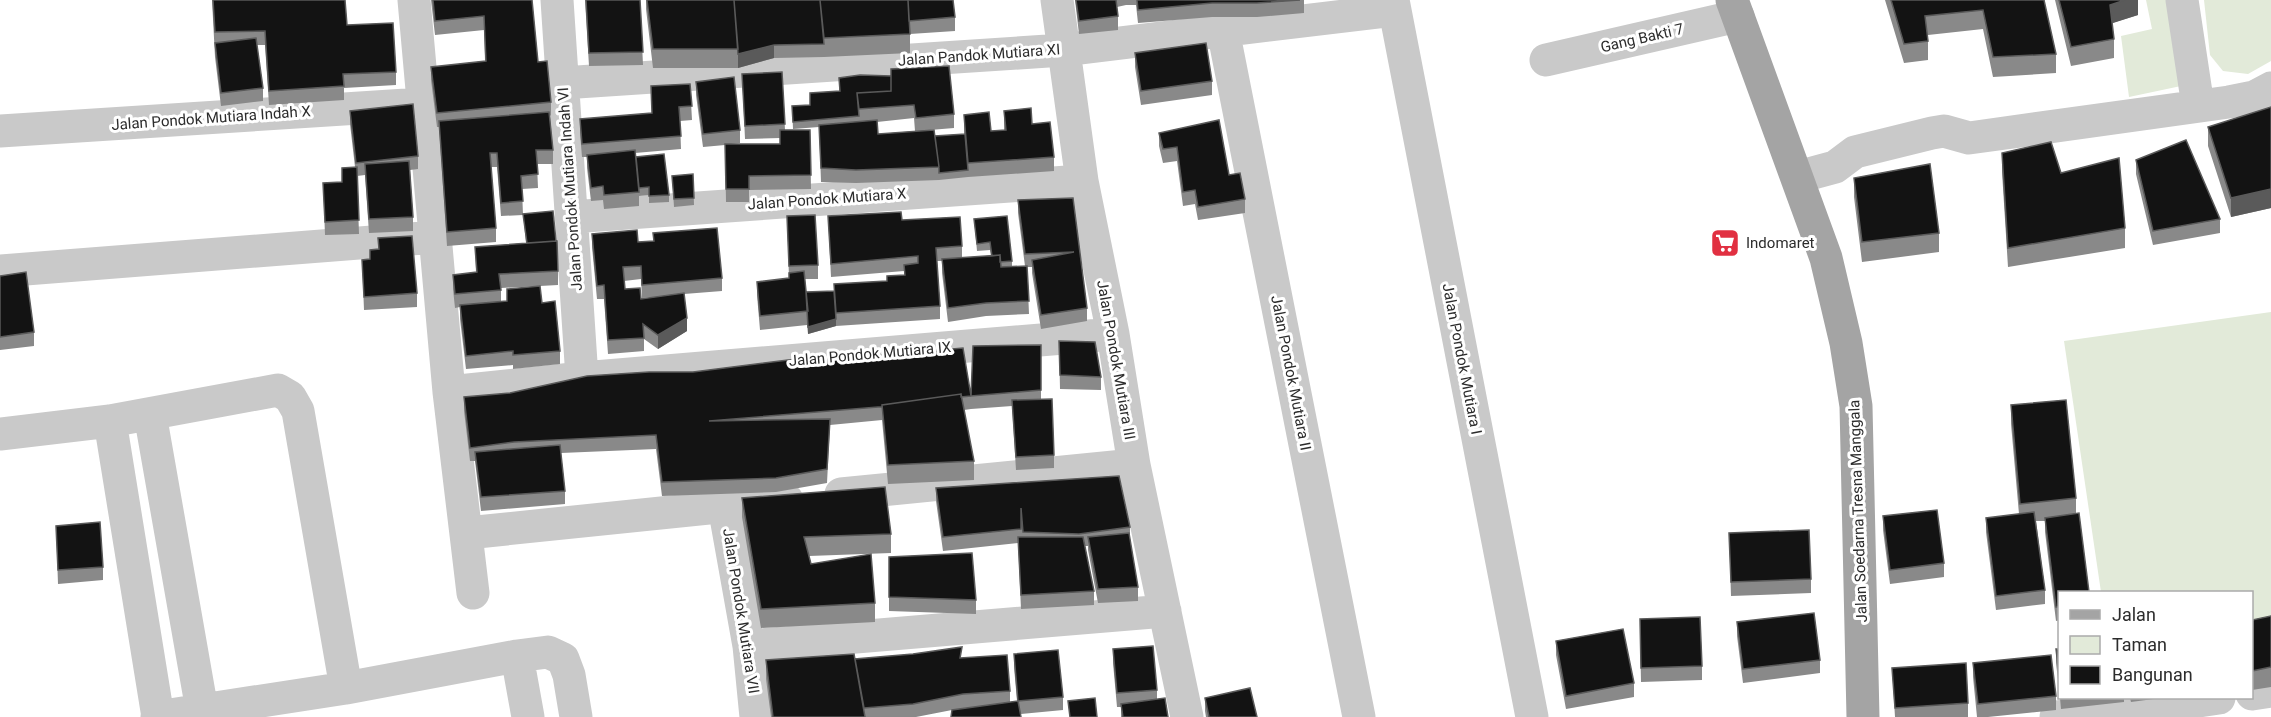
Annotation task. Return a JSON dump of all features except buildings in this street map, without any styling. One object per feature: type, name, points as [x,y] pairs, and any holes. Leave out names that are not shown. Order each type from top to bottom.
[{"type":"main road","name":"Jalan Soedarna Tresna Manggala","points":[[1735,8],[1826,258],[1846,344],[1856,406],[1863,717]]},
{"type":"street","points":[[414,0],[449,392],[473,593]]},
{"type":"street","name":"Jalan Pondok Mutiara Indah VI","points":[[557,0],[582,378]]},
{"type":"street","name":"Jalan Pondok Mutiara III","points":[[1057,0],[1082,181],[1113,334],[1134,465],[1187,717]]},
{"type":"street","points":[[2182,0],[2198,106]]},
{"type":"street","name":"Jalan Pandok Mutiara XI","points":[[562,83],[1063,50],[1394,5]]},
{"type":"street","name":"Jalan Pondok Mutiara I","points":[[1394,5],[1532,717]]},
{"type":"street","name":"Gang Bakti 7","points":[[1546,60],[1735,8]]},
{"type":"street","name":"Jalan Pondok Mutiara II","points":[[1223,30],[1359,717]]},
{"type":"street","points":[[1798,177],[1835,166],[1855,152],[1913,149],[1944,131],[1969,138],[2254,97],[2271,88]]},
{"type":"street","name":"Jalan Pondok Mutiara Indah X","points":[[0,131],[422,104]]},
{"type":"street","name":"Jalan Pondok Mutiara X","points":[[572,217],[1082,181]]},
{"type":"street","points":[[0,271],[434,237]]},
{"type":"street","name":"Jalan Pondok Mutiara IX","points":[[449,392],[582,378],[1113,334]]},
{"type":"street","points":[[0,434],[110,421],[278,390],[290,397],[298,411],[346,688]]},
{"type":"street","points":[[150,414],[202,710]]},
{"type":"street","points":[[110,421],[157,717],[346,688],[548,652],[563,659],[569,675],[576,717]]},
{"type":"street","points":[[467,533],[1134,465]]},
{"type":"street","name":"Jalan Pondok Mutiara VII","points":[[724,506],[749,646],[756,717]]},
{"type":"street","points":[[749,646],[1165,610]]},
{"type":"street","points":[[517,656],[528,717]]},
{"type":"street","points":[[2253,694],[2271,691]]},
{"type":"street","points":[[2056,717],[2144,709],[2212,699]]},
{"type":"green space","points":[[2146,0],[2169,0],[2181,86],[2129,97],[2121,36],[2152,29]]},
{"type":"green space","points":[[2204,0],[2271,0],[2271,61],[2248,74],[2223,71],[2210,55]]},
{"type":"green space","points":[[2271,312],[2271,621],[2253,624],[2253,591],[2101,591],[2064,341]]},
{"type":"place","name":"Indomaret","points":[[1725,243]]}]
